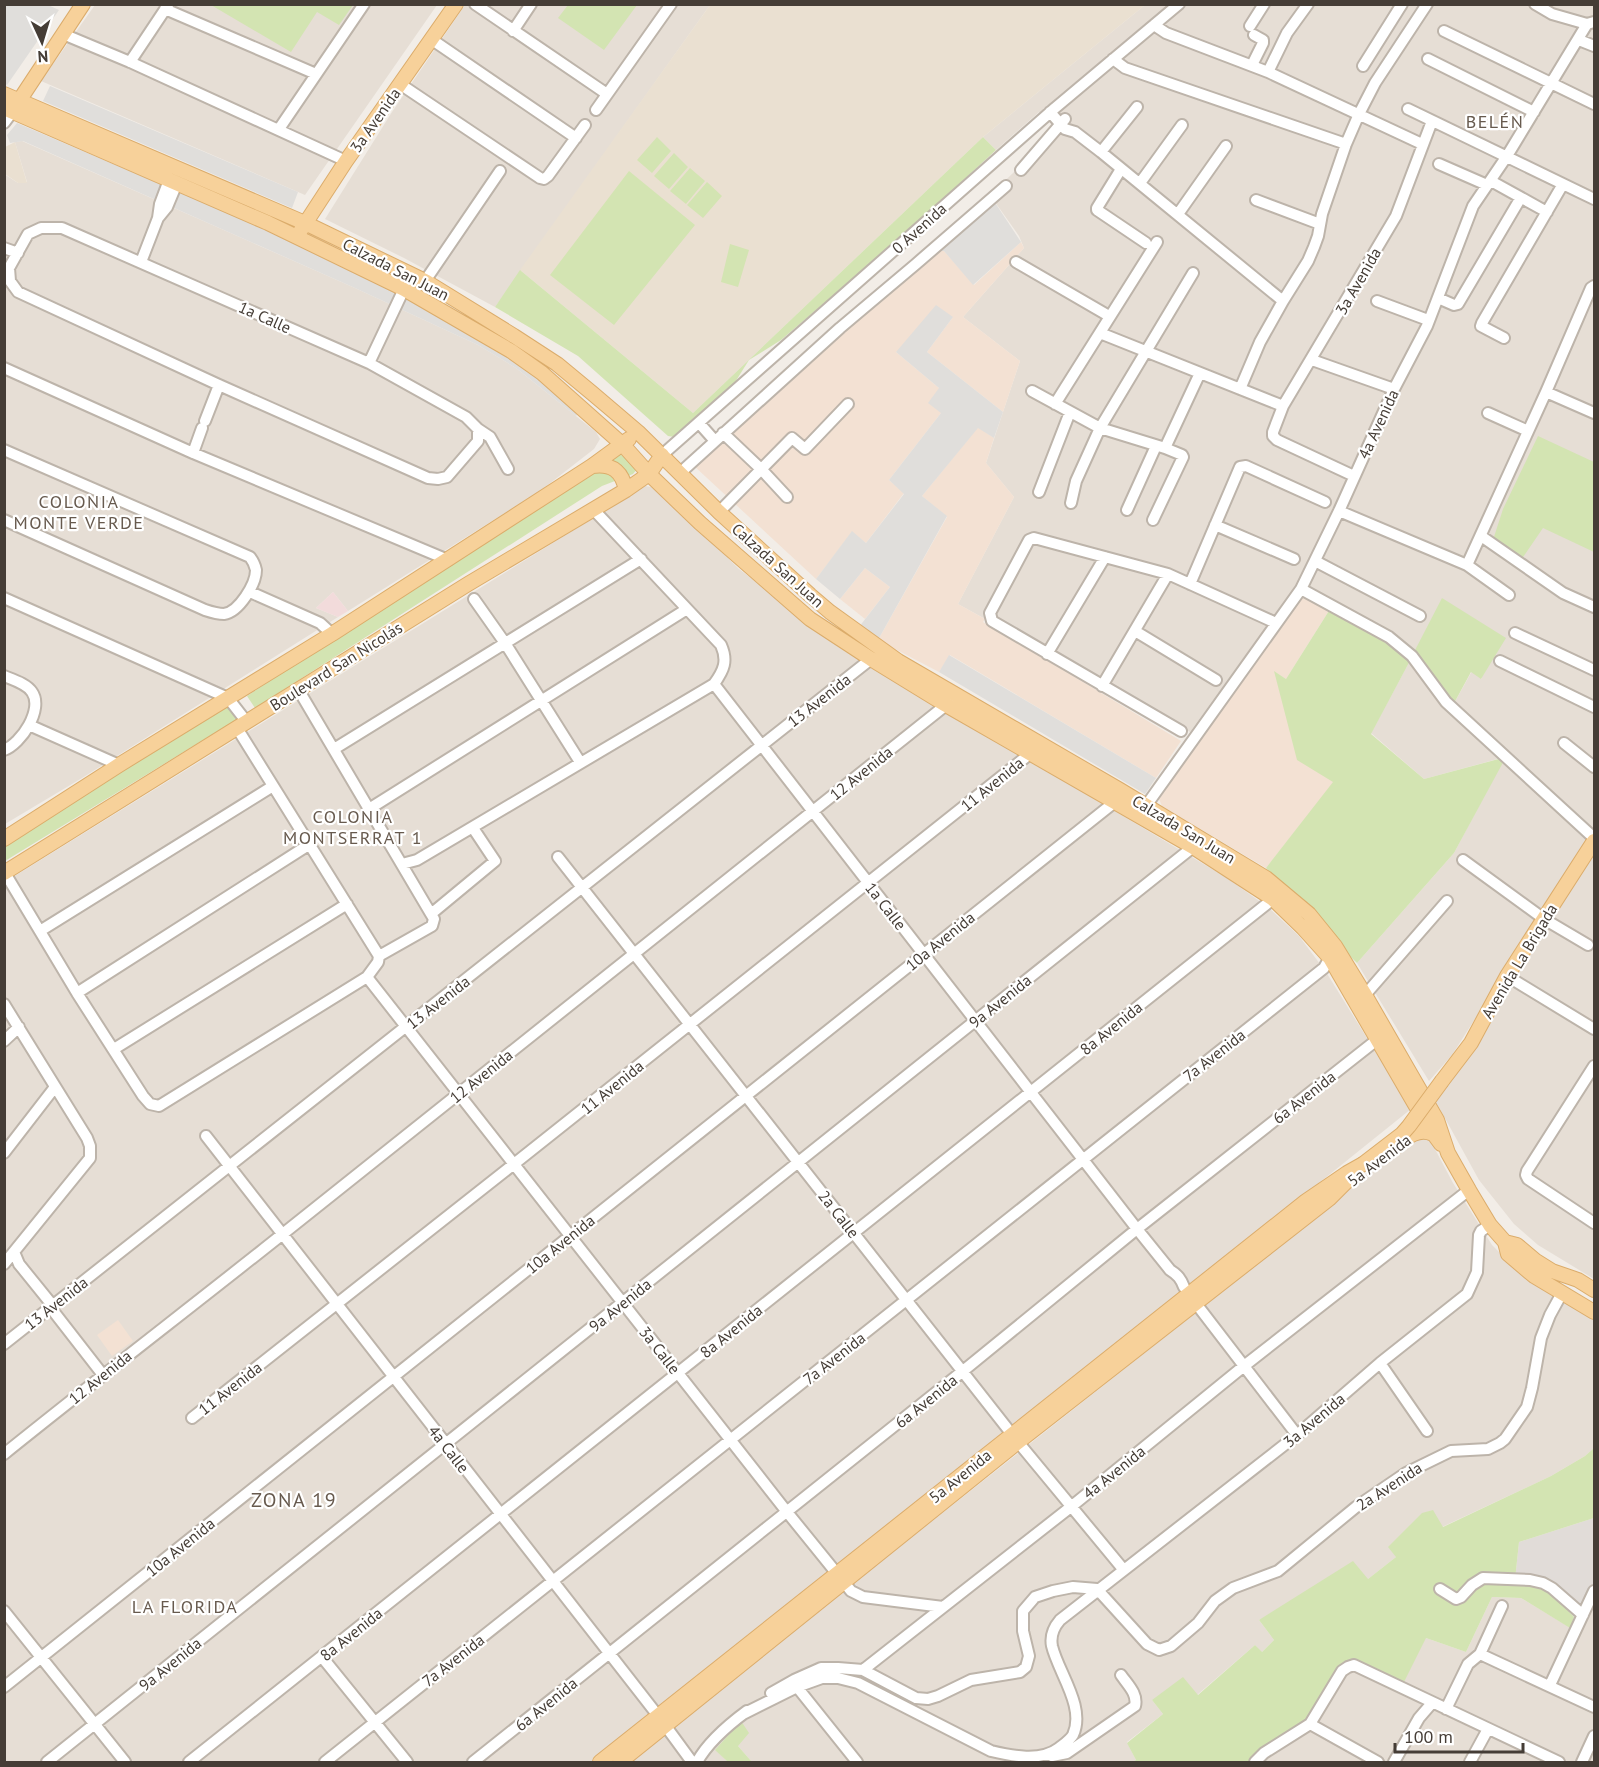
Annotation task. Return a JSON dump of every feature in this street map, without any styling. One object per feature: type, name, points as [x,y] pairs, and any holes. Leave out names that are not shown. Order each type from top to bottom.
[{"type":"main road","points":[[12,107],[83,4]]},
{"type":"main road","name":"3a Avenida","points":[[297,236],[346,161],[456,4]]},
{"type":"main road","name":"Calzada San Juan","points":[[4,94],[12,107],[173,182],[297,236],[404,289],[511,351],[542,373],[622,445],[700,523],[810,619],[871,659],[949,699],[1118,796],[1273,899],[1332,952],[1365,995],[1437,1120],[1448,1153]]},
{"type":"main road","name":"Calzada San Juan","points":[[12,107],[305,223],[425,281],[514,336],[557,364],[638,432],[718,512],[810,595],[949,699],[1030,753],[1095,790],[1118,796]]},
{"type":"main road","name":"Boulevard San Nicolás","points":[[7,835],[448,560],[592,466],[638,432]]},
{"type":"main road","name":"Boulevard San Nicolás","points":[[5,873],[468,584],[626,490],[649,474],[662,456]]},
{"type":"main road","points":[[592,466],[611,467],[619,473],[626,490]]},
{"type":"main road","points":[[810,619],[823,620],[838,632],[852,637],[862,634]]},
{"type":"main road","name":"Calzada San Juan","points":[[1142,811],[1266,878],[1309,914],[1415,1106],[1448,1153],[1490,1225],[1505,1242],[1508,1254],[1518,1265],[1594,1312]]},
{"type":"main road","name":"Avenida La Brigada","points":[[1442,1081],[1471,1043],[1507,976],[1594,839]]},
{"type":"main road","name":"5a Avenida","points":[[1325,1194],[1347,1173],[1402,1134],[1442,1081]]},
{"type":"main road","name":"5a Avenida","points":[[1325,1194],[1394,1137],[1411,1118],[1415,1106]]},
{"type":"main road","name":"5a Avenida","points":[[620,1762],[662,1722],[1190,1295],[1325,1194],[1418,1131],[1425,1130],[1433,1134]]},
{"type":"main road","name":"Calzada San Juan","points":[[1505,1242],[1517,1245],[1536,1261],[1594,1290]]},
{"type":"main road","points":[[1565,1276],[1573,1286],[1594,1299]]},
{"type":"main road","name":"5a Avenida","points":[[600,1762],[662,1722]]},
{"type":"street","points":[[279,129],[364,4]]},
{"type":"street","points":[[475,4],[607,94]]},
{"type":"street","points":[[513,31],[531,4]]},
{"type":"street","points":[[596,110],[671,4]]},
{"type":"street","name":"0 Avenida","points":[[662,456],[1053,110],[1179,4]]},
{"type":"street","points":[[1268,72],[1287,33],[1308,4]]},
{"type":"street","points":[[1363,66],[1402,4]]},
{"type":"street","points":[[1240,389],[1260,342],[1282,301],[1308,261],[1346,144],[1359,114],[1375,83],[1427,4]]},
{"type":"street","points":[[1534,4],[1552,14],[1591,23]]},
{"type":"street","points":[[1252,65],[1263,43],[1263,40],[1252,30],[1261,5]]},
{"type":"street","points":[[130,62],[167,7],[316,74]]},
{"type":"street","name":"4a Avenida","points":[[1142,811],[1300,589],[1339,511],[1394,389],[1427,326],[1473,206],[1591,23]]},
{"type":"street","points":[[1154,25],[1166,33],[1268,72],[1422,144]]},
{"type":"street","points":[[1444,31],[1594,104]]},
{"type":"street","points":[[63,34],[130,62],[346,161]]},
{"type":"street","points":[[431,39],[576,138]]},
{"type":"street","points":[[1579,40],[1594,46]]},
{"type":"street","points":[[1113,59],[1125,68],[1346,144]]},
{"type":"street","points":[[1428,59],[1534,112]]},
{"type":"street","points":[[400,84],[544,179],[548,177],[585,125]]},
{"type":"street","points":[[4,123],[12,107]]},
{"type":"street","points":[[1101,152],[1137,107]]},
{"type":"street","points":[[1408,109],[1594,199]]},
{"type":"street","points":[[1053,110],[1063,121],[1070,124],[1075,132],[1282,301]]},
{"type":"street","points":[[1021,170],[1063,121]]},
{"type":"street","name":"3a Avenida","points":[[1354,476],[1277,440],[1273,432],[1283,406],[1396,216],[1432,121]]},
{"type":"street","points":[[1140,183],[1182,125]]},
{"type":"street","points":[[1178,214],[1226,146]]},
{"type":"street","points":[[1439,164],[1489,183],[1547,212]]},
{"type":"street","points":[[1055,404],[1100,333],[1151,242],[1097,210],[1121,169]]},
{"type":"street","points":[[425,281],[500,171]]},
{"type":"street","points":[[141,262],[158,218],[160,204],[173,182]]},
{"type":"street","points":[[1504,338],[1483,327],[1482,323],[1563,184]]},
{"type":"street","points":[[680,473],[840,328],[1006,186]]},
{"type":"street","points":[[1438,298],[1456,305],[1520,199]]},
{"type":"street","points":[[1256,200],[1320,224]]},
{"type":"street","name":"1a Calle","points":[[18,253],[28,234],[41,228],[62,228],[141,262],[369,363],[466,417],[490,437],[508,469]]},
{"type":"street","points":[[4,248],[18,253],[9,268],[10,281],[18,292],[428,478],[447,477],[478,441],[478,429]]},
{"type":"street","points":[[1016,262],[1109,316]]},
{"type":"street","points":[[1071,503],[1076,481],[1100,428],[1193,273]]},
{"type":"street","points":[[1467,565],[1593,287]]},
{"type":"street","points":[[369,363],[404,289]]},
{"type":"street","points":[[1377,301],[1428,320]]},
{"type":"street","points":[[1100,333],[1283,406]]},
{"type":"street","points":[[1312,360],[1394,389]]},
{"type":"street","points":[[4,368],[193,453],[448,560]]},
{"type":"street","points":[[1127,510],[1200,373]]},
{"type":"street","points":[[193,453],[219,385]]},
{"type":"street","points":[[1032,391],[1100,428],[1182,455],[1153,520]]},
{"type":"street","points":[[1546,392],[1594,413]]},
{"type":"street","points":[[718,512],[792,438],[805,449],[848,404]]},
{"type":"street","points":[[1039,492],[1070,412]]},
{"type":"street","points":[[1488,413],[1528,431]]},
{"type":"street","points":[[699,423],[761,469],[787,497]]},
{"type":"street","points":[[4,450],[250,557],[255,564],[256,572],[250,592],[232,611],[220,614],[205,610],[4,520]]},
{"type":"street","points":[[1190,584],[1240,467],[1243,465],[1325,502]]},
{"type":"street","points":[[402,864],[417,860],[473,828],[714,684],[721,674],[726,663],[721,645],[593,509]]},
{"type":"street","points":[[1339,511],[1467,565],[1509,595]]},
{"type":"street","points":[[1215,525],[1294,559]]},
{"type":"street","points":[[1480,536],[1563,593],[1594,607]]},
{"type":"street","points":[[1181,731],[992,621],[990,613],[1029,540],[1032,538],[1168,574],[1276,623]]},
{"type":"street","points":[[1047,654],[1104,557]]},
{"type":"street","points":[[334,749],[640,559]]},
{"type":"street","points":[[1315,561],[1420,615]]},
{"type":"street","points":[[1102,686],[1168,574]]},
{"type":"street","points":[[1300,589],[1389,637],[1412,656],[1446,702],[1594,839]]},
{"type":"street","points":[[250,592],[320,623],[332,634]]},
{"type":"street","points":[[4,598],[228,698],[273,786],[379,956],[378,962],[368,977],[159,1106],[150,1104],[76,993],[5,873]]},
{"type":"street","points":[[474,598],[580,762]]},
{"type":"street","points":[[369,809],[687,609]]},
{"type":"street","points":[[1135,632],[1216,680]]},
{"type":"street","points":[[1515,633],[1594,670]]},
{"type":"street","name":"13 Avenida","points":[[4,1344],[52,1309],[871,659]]},
{"type":"street","points":[[1500,661],[1594,706]]},
{"type":"street","points":[[4,676],[28,687],[34,695],[36,706],[29,725],[16,743],[4,750]]},
{"type":"street","name":"1a Calle","points":[[714,684],[1137,1229],[1170,1270],[1177,1274],[1190,1295],[1297,1435]]},
{"type":"street","points":[[298,689],[434,919],[432,926],[379,956]]},
{"type":"street","name":"12 Avenida","points":[[4,1454],[813,813],[949,699]]},
{"type":"street","points":[[29,725],[119,765]]},
{"type":"street","points":[[1564,743],[1594,767]]},
{"type":"street","name":"11 Avenida","points":[[192,1418],[1030,753]]},
{"type":"street","points":[[39,931],[273,786]]},
{"type":"street","name":"10a Avenida","points":[[4,1687],[924,954],[1118,796]]},
{"type":"street","points":[[432,914],[495,861],[473,828]]},
{"type":"street","points":[[76,993],[310,844]]},
{"type":"street","name":"9a Avenida","points":[[47,1762],[1193,847]]},
{"type":"street","name":"2a Calle","points":[[558,857],[1015,1438],[1123,1569]]},
{"type":"street","points":[[1463,860],[1544,919],[1588,945]]},
{"type":"street","name":"8a Avenida","points":[[189,1762],[1273,899]]},
{"type":"street","points":[[1365,995],[1447,900]]},
{"type":"street","points":[[114,1049],[347,904]]},
{"type":"street","name":"7a Avenida","points":[[325,1762],[1324,968],[1332,952]]},
{"type":"street","points":[[1507,976],[1594,1029]]},
{"type":"street","name":"3a Calle","points":[[368,977],[851,1591],[863,1597],[943,1607]]},
{"type":"street","points":[[4,1004],[90,1146],[90,1158],[4,1265]]},
{"type":"street","points":[[4,1041],[19,1027]]},
{"type":"street","name":"6a Avenida","points":[[473,1762],[963,1371],[1137,1229],[1378,1039]]},
{"type":"street","points":[[1594,1066],[1526,1175],[1528,1179],[1594,1224]]},
{"type":"street","points":[[4,1153],[55,1087]]},
{"type":"street","name":"4a Calle","points":[[206,1136],[694,1762]]},
{"type":"street","name":"4a Avenida","points":[[863,1670],[1469,1190]]},
{"type":"street","name":"3a Avenida","points":[[1097,1589],[1297,1435],[1380,1363],[1467,1294],[1477,1272],[1479,1235],[1490,1225]]},
{"type":"street","points":[[14,1252],[19,1264],[103,1375]]},
{"type":"street","points":[[4,1265],[15,1268],[52,1309]]},
{"type":"street","name":"2a Avenida","points":[[1097,1589],[1146,1644],[1159,1650],[1171,1646],[1198,1623],[1215,1601],[1233,1588],[1278,1571],[1356,1507],[1406,1473],[1451,1451],[1488,1449],[1500,1443],[1527,1407],[1541,1338],[1562,1293]]},
{"type":"street","points":[[1380,1363],[1427,1431]]},
{"type":"street","points":[[1440,1589],[1456,1599],[1484,1578],[1530,1580],[1552,1588],[1583,1615]]},
{"type":"street","points":[[694,1762],[710,1742],[743,1714],[780,1688],[821,1668],[863,1670],[916,1698],[928,1699],[971,1680],[1020,1672],[1026,1667],[1029,1656],[1023,1631],[1023,1611],[1035,1597],[1073,1587],[1097,1589]]},
{"type":"street","points":[[743,1714],[797,1687],[822,1678],[838,1678],[858,1683],[991,1751],[1013,1756],[1035,1756],[1056,1750],[1074,1733],[1076,1718],[1073,1698],[1052,1644],[1053,1629],[1060,1620],[1097,1589]]},
{"type":"street","points":[[1550,1685],[1594,1592]]},
{"type":"street","points":[[1446,1709],[1468,1664],[1480,1654],[1502,1606]]},
{"type":"street","points":[[4,1611],[125,1762]]},
{"type":"street","points":[[1480,1654],[1594,1707]]},
{"type":"street","points":[[322,1656],[407,1762]]},
{"type":"street","points":[[1256,1762],[1264,1753],[1310,1724],[1342,1671],[1354,1665],[1488,1729],[1541,1759],[1559,1762]]},
{"type":"street","points":[[1035,1756],[1042,1758],[1067,1753],[1135,1706],[1136,1698],[1121,1675]]},
{"type":"street","points":[[797,1687],[857,1762]]},
{"type":"street","points":[[1394,1762],[1419,1718],[1432,1702]]},
{"type":"street","points":[[1310,1724],[1378,1762]]},
{"type":"street","points":[[1470,1762],[1488,1729]]},
{"type":"street","points":[[1582,1762],[1594,1736]]},
{"type":"shaded area","points":[[4,5],[48,5],[59,10],[7,85],[4,83]]},
{"type":"shaded area","points":[[95,5],[437,5],[305,195],[41,81]]},
{"type":"shaded area","points":[[465,5],[710,5],[495,307],[325,219],[392,112]]},
{"type":"shaded area","points":[[710,5],[1145,5],[983,137],[693,413],[520,270]]},
{"type":"shaded area","points":[[1145,5],[1594,5],[1594,832],[1518,946],[1452,1055],[1429,1081],[1357,963],[1454,853],[1505,757],[1424,779],[1371,733],[1412,657],[1298,583],[1190,732],[958,604],[1014,497],[986,463],[1020,361],[963,317],[1024,248],[1019,236],[990,195],[1058,130],[1039,112],[996,150],[983,137]],"holes":[[[1442,598],[1482,679],[1472,671],[1452,707]]]},
{"type":"shaded area","points":[[50,86],[298,192],[292,208],[43,101]]},
{"type":"shaded area","points":[[17,123],[326,255],[458,325],[525,367],[579,412],[576,416],[516,368],[478,345],[23,141],[10,143],[7,135]]},
{"type":"shaded area","points":[[22,141],[355,288],[478,345],[516,368],[596,432],[600,439],[594,449],[540,491],[348,611],[333,592],[316,608],[338,617],[5,824],[4,174],[18,183],[27,182],[15,142]]},
{"type":"shaded area","points":[[15,142],[27,183],[18,183],[5,174],[5,147]]},
{"type":"shaded area","points":[[990,195],[1021,242],[973,285],[944,251],[938,251]]},
{"type":"shaded area","points":[[1021,242],[1024,248],[963,317],[1020,361],[1003,412],[927,352],[953,317],[896,352],[939,388],[941,413],[889,480],[904,493],[866,543],[852,532],[816,579],[693,465],[938,251],[944,251],[974,285]]},
{"type":"shaded area","points":[[936,305],[953,317],[927,352],[1003,412],[994,438],[978,428],[922,496],[947,516],[878,640],[859,627],[890,587],[865,568],[840,599],[816,579],[852,531],[866,543],[904,494],[889,480],[941,413],[928,403],[939,388],[896,352]]},
{"type":"shaded area","points":[[978,427],[994,438],[986,463],[1014,497],[958,604],[985,619],[983,622],[1181,741],[1156,778],[950,655],[939,672],[878,640],[947,517],[922,496]]},
{"type":"shaded area","points":[[645,486],[651,487],[681,512],[739,569],[828,637],[920,695],[1227,878],[1269,908],[1299,936],[1326,972],[1411,1109],[935,1491],[591,1762],[5,1762],[5,882]]},
{"type":"shaded area","points":[[865,568],[890,587],[865,619],[840,599]]},
{"type":"shaded area","points":[[1305,587],[1332,606],[1286,679],[1275,672],[1334,782],[1266,868],[1162,806],[1159,799]]},
{"type":"shaded area","points":[[333,592],[348,611],[338,617],[316,608]]},
{"type":"shaded area","points":[[949,655],[1156,778],[1145,794],[939,672]]},
{"type":"shaded area","points":[[1594,852],[1594,1279],[1538,1245],[1514,1224],[1479,1180],[1435,1100],[1486,1027]]},
{"type":"shaded area","points":[[1428,1136],[1453,1183],[1492,1245],[1517,1270],[1594,1314],[1594,1448],[1585,1456],[1551,1476],[1442,1527],[1396,1557],[1368,1579],[1259,1620],[1274,1640],[1261,1653],[1255,1645],[1197,1695],[1152,1700],[1163,1714],[1127,1742],[1136,1760],[1132,1762],[752,1762],[738,1746],[716,1750],[728,1762],[628,1762],[1233,1283],[1411,1139]]},
{"type":"shaded area","points":[[118,1320],[133,1341],[112,1356],[97,1335]]},
{"type":"shaded area","points":[[1594,1518],[1594,1591],[1589,1588],[1574,1617],[1549,1590],[1515,1580],[1519,1542]]},
{"type":"shaded area","points":[[1589,1588],[1594,1591],[1594,1762],[1248,1762],[1306,1720],[1347,1664],[1426,1638],[1466,1652],[1492,1597],[1521,1598],[1569,1627]]},
{"type":"green space","points":[[211,5],[353,5],[339,25],[317,12],[291,52]]},
{"type":"green space","points":[[568,5],[637,5],[604,50],[558,18]]},
{"type":"green space","points":[[657,137],[671,151],[652,173],[637,160]]},
{"type":"green space","points":[[983,137],[996,150],[905,234],[781,340],[749,360],[732,387],[680,435],[668,436],[578,356],[495,307],[520,270],[693,413]]},
{"type":"green space","points":[[674,153],[688,167],[669,189],[654,176]]},
{"type":"green space","points":[[690,168],[705,181],[686,204],[670,191]]},
{"type":"green space","points":[[629,171],[695,225],[614,325],[550,275]]},
{"type":"green space","points":[[707,182],[722,196],[703,218],[687,205]]},
{"type":"green space","points":[[730,244],[749,250],[738,287],[721,282]]},
{"type":"green space","points":[[1538,436],[1594,462],[1594,552],[1543,528],[1521,560],[1493,540],[1503,509]]},
{"type":"green space","points":[[615,450],[638,468],[633,474],[602,486],[255,708],[247,696]]},
{"type":"green space","points":[[1442,598],[1506,638],[1481,679],[1471,672],[1452,707],[1412,657],[1371,734],[1424,779],[1506,757],[1454,853],[1357,963],[1315,922],[1266,868],[1333,782],[1297,760],[1274,671],[1286,679],[1332,606],[1412,656]]},
{"type":"green space","points":[[234,700],[244,715],[5,861],[5,842]]},
{"type":"green space","points":[[1594,1448],[1594,1518],[1519,1542],[1515,1580],[1549,1590],[1574,1617],[1570,1628],[1521,1598],[1492,1597],[1466,1652],[1426,1638],[1401,1688],[1347,1664],[1306,1720],[1248,1762],[1132,1762],[1136,1760],[1127,1743],[1163,1714],[1152,1700],[1183,1677],[1198,1695],[1255,1645],[1262,1652],[1274,1640],[1259,1620],[1353,1561],[1368,1579],[1396,1557],[1388,1547],[1422,1513],[1433,1510],[1443,1527],[1551,1476]]},
{"type":"green space","points":[[741,1721],[749,1733],[738,1746],[752,1762],[728,1762],[715,1750]]},
{"type":"district","name":"BELÉN","points":[[1495,122]]},
{"type":"district","name":"COLONIA MONTE VERDE","points":[[79,512]]},
{"type":"district","name":"COLONIA MONTSERRAT 1","points":[[353,827]]},
{"type":"district","name":"ZONA 19","points":[[294,1500]]},
{"type":"district","name":"LA FLORIDA","points":[[185,1607]]}]
